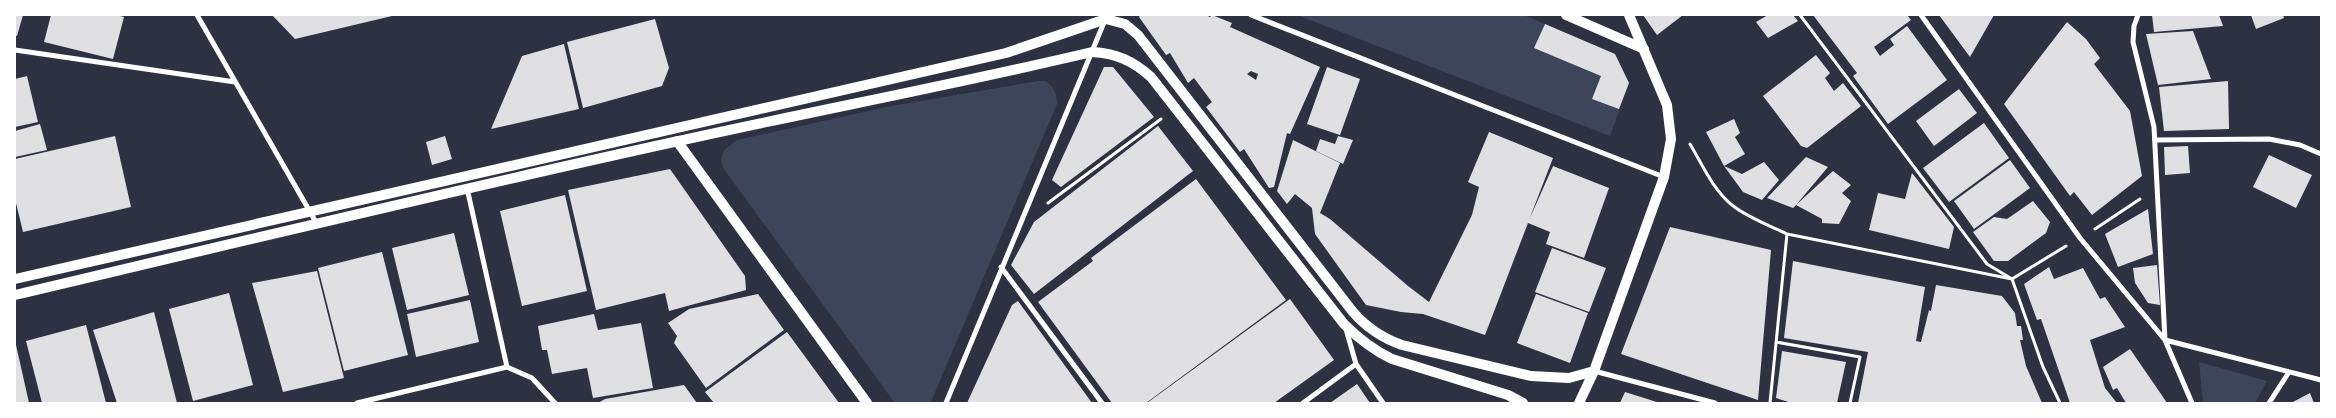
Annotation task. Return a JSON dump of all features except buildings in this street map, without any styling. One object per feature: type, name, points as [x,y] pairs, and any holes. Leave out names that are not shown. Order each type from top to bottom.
[{"type":"main road","points":[[1566,15],[1644,49]]},
{"type":"main road","points":[[1579,403],[1594,371],[1664,177],[1671,139],[1671,124],[1662,88],[1629,15]]},
{"type":"main road","points":[[15,279],[1006,53],[1107,17],[1125,24],[1138,35],[1353,312],[1372,330],[1387,340],[1402,345],[1531,376],[1569,378],[1594,371]]},
{"type":"main road","points":[[15,295],[467,188],[1092,52],[1125,58],[1151,77],[1344,324],[1377,352],[1411,365],[1508,395],[1523,403]]},
{"type":"main road","points":[[677,141],[867,403]]},
{"type":"street","points":[[197,15],[317,224]]},
{"type":"street","points":[[1251,15],[1664,177]]},
{"type":"street","points":[[1921,15],[2080,238],[2165,340],[2192,403]]},
{"type":"street","points":[[2138,15],[2134,26],[2133,42],[2151,112],[2155,140],[2165,340]]},
{"type":"street","points":[[946,403],[1019,224],[1107,17]]},
{"type":"street","points":[[15,50],[235,82]]},
{"type":"street","points":[[2155,140],[2269,139],[2300,145],[2321,154]]},
{"type":"street","points":[[467,188],[507,367]]},
{"type":"street","points":[[1001,268],[1102,403]]},
{"type":"street","points":[[1344,324],[1356,364],[1382,403]]},
{"type":"street","points":[[2165,340],[2321,380]]},
{"type":"street","points":[[1303,403],[1356,364]]},
{"type":"street","points":[[357,403],[507,367],[532,378],[555,403]]},
{"type":"street","points":[[1594,371],[1715,403]]},
{"type":"street","points":[[2269,403],[2289,372]]},
{"type":"path","points":[[1800,15],[1987,264],[2012,279],[2043,367],[2060,403]]},
{"type":"path","points":[[1019,224],[1176,108]]},
{"type":"path","points":[[1685,136],[1720,193],[1731,204],[1748,216],[1787,234],[2012,279],[2157,188]]},
{"type":"path","points":[[1770,403],[1787,234]]},
{"type":"path","points":[[1776,342],[1860,357],[1850,403]]},
{"type":"shaded area","points":[[1297,15],[1524,15],[1615,54],[1629,83],[1610,136]]},
{"type":"shaded area","points":[[1046,81],[1051,86],[1056,94],[1057,104],[931,402],[895,403],[723,168],[721,160],[724,150],[737,140],[891,106]]},
{"type":"shaded area","points":[[2199,362],[2267,381],[2255,403],[2203,403]]}]
